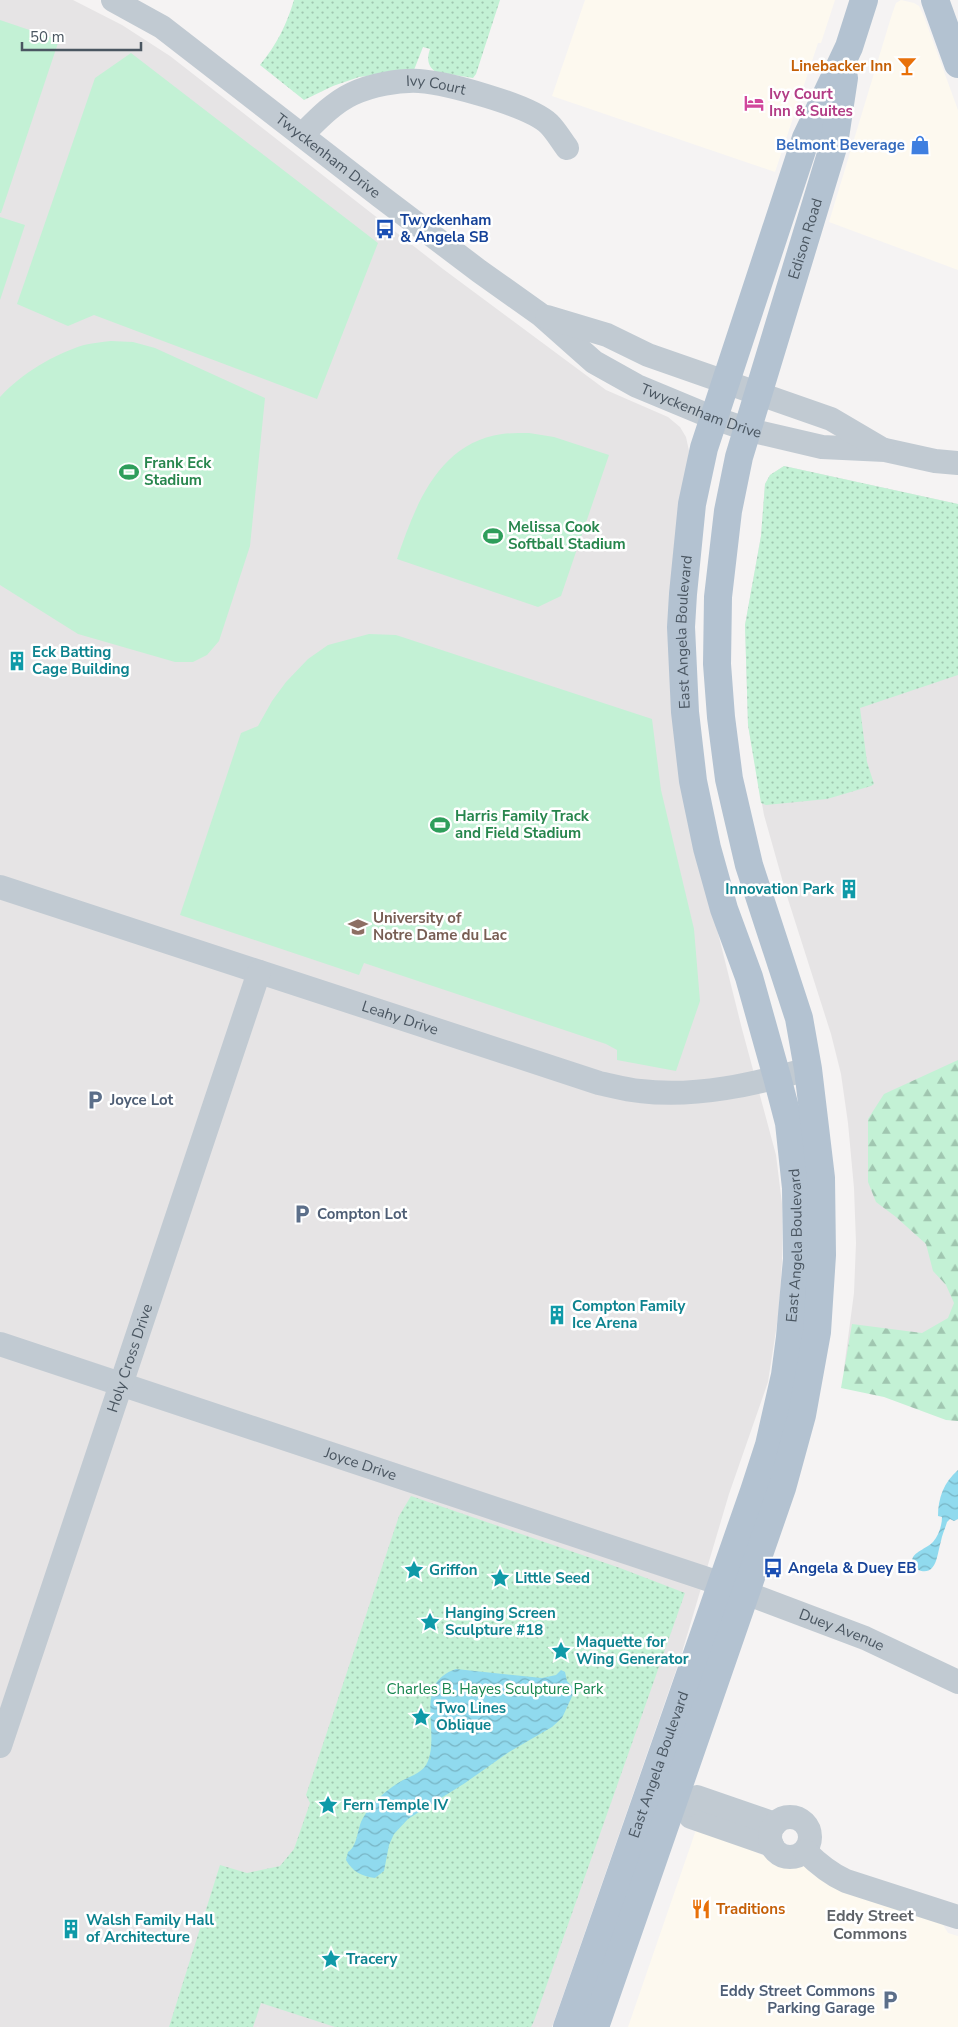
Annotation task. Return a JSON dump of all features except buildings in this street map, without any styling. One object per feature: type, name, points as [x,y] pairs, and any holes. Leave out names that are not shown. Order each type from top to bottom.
[{"type":"main road","points":[[935,0],[958,64]]},
{"type":"main road","name":"Edison Road","points":[[714,418],[806,138],[849,47],[865,2]]},
{"type":"main road","name":"Edison Road","points":[[749,430],[834,144],[849,47]]},
{"type":"main road","name":"East Angela Boulevard","points":[[595,2027],[681,1803],[785,1375],[797,1259],[796,1188],[789,1123],[749,977],[719,892],[699,812],[687,743],[681,636],[683,594],[698,474],[714,418]]},
{"type":"main road","name":"East Angela Boulevard","points":[[567,2027],[734,1589],[794,1451],[817,1332],[822,1255],[822,1207],[818,1151],[808,1069],[796,1004],[740,833],[729,780],[717,664],[718,597],[730,502],[740,456],[749,430]]},
{"type":"street","name":"Twyckenham Drive","points":[[113,0],[162,27],[479,272],[540,315],[594,362],[636,386],[714,418],[749,430],[822,447],[885,450],[935,461],[958,463]]},
{"type":"street","name":"Ivy Court","points":[[302,135],[330,109],[352,94],[382,85],[419,81],[462,89],[521,108],[548,123],[567,148]]},
{"type":"street","name":"Twyckenham Drive","points":[[540,315],[607,335],[648,355],[831,419],[885,450]]},
{"type":"street","name":"Leahy Drive","points":[[0,887],[590,1080],[641,1091],[681,1093],[714,1090],[808,1069]]},
{"type":"street","name":"Holy Cross Drive","points":[[0,1746],[259,972]]},
{"type":"street","name":"Joyce Drive","points":[[0,1344],[734,1589]]},
{"type":"street","name":"Duey Avenue","points":[[734,1589],[865,1638],[958,1682]]},
{"type":"street","points":[[681,1803],[691,1817],[773,1834]]},
{"type":"street","points":[[790,1817],[801,1821],[808,1829],[810,1835],[805,1851],[795,1856],[784,1856],[774,1850],[773,1834],[785,1818],[790,1817]]},
{"type":"street","points":[[805,1851],[830,1872],[846,1881],[958,1917]]},
{"type":"shaded area","name":"University of Notre Dame du Lac","points":[[0,0],[73,0],[122,25],[170,56],[443,269],[606,390],[668,417],[680,427],[686,437],[689,451],[686,475],[691,825],[776,1155],[782,1204],[782,1261],[779,1311],[768,1382],[729,1494],[680,1659],[552,2027],[0,2027]]},
{"type":"shaded area","points":[[585,0],[835,0],[821,43],[818,43],[775,172],[552,96]]},
{"type":"shaded area","points":[[901,0],[919,6],[958,110],[958,270],[829,222],[892,14],[896,3]]},
{"type":"shaded area","points":[[784,466],[958,504],[958,1394],[891,1386],[844,1368],[854,1293],[856,1243],[854,1188],[841,1074],[831,1034],[786,893],[764,815],[748,725],[745,625],[761,536],[765,484],[770,475]]},
{"type":"shaded area","points":[[697,1827],[774,1860],[803,1866],[816,1873],[942,1923],[948,1933],[958,1936],[958,2027],[628,2027]]},
{"type":"green space","points":[[294,0],[500,0],[476,74],[473,78],[436,72],[429,62],[430,49],[423,47],[414,70],[359,77],[333,86],[304,100],[260,65],[280,34]]},
{"type":"green space","points":[[0,20],[59,40],[1,213],[0,213]]},
{"type":"green space","points":[[131,53],[378,243],[317,399],[94,315],[68,326],[17,304],[95,78]]},
{"type":"green space","points":[[0,217],[25,225],[0,300]]},
{"type":"green space","name":"Frank Eck Stadium","points":[[111,341],[133,342],[155,348],[265,398],[250,546],[219,641],[207,655],[193,662],[175,662],[78,634],[0,585],[0,397],[18,380],[50,359],[84,345]]},
{"type":"green space","name":"Melissa Cook Softball Stadium","points":[[529,433],[554,437],[609,455],[561,596],[538,607],[397,559],[421,499],[432,480],[445,464],[461,450],[480,440],[502,434]]},
{"type":"green space","points":[[784,466],[958,504],[958,675],[860,708],[867,762],[874,784],[827,799],[766,805],[761,803],[748,725],[745,625],[761,536],[765,484],[770,475]]},
{"type":"green space","name":"Harris Family Track and Field Stadium","points":[[369,634],[396,635],[652,719],[661,790],[694,929],[700,1001],[676,1071],[617,1060],[617,1050],[606,1044],[364,963],[359,975],[180,915],[241,733],[258,726],[272,701],[286,682],[308,659],[328,645]]},
{"type":"green space","points":[[958,1060],[958,1421],[946,1420],[884,1397],[841,1388],[852,1324],[922,1333],[948,1318],[954,1303],[946,1285],[933,1271],[926,1244],[876,1202],[868,1182],[868,1119],[884,1094]]},
{"type":"green space","name":"Charles B. Hayes Sculpture Park","points":[[411,1496],[620,1568],[685,1593],[534,2021],[531,2027],[335,2027],[261,2003],[253,2027],[169,2027],[220,1865],[247,1873],[280,1866],[294,1849],[310,1803],[306,1795],[399,1516]]},
{"type":"water","points":[[958,1470],[958,1519],[954,1521],[950,1519],[947,1522],[933,1567],[924,1571],[918,1570],[913,1565],[913,1557],[916,1553],[930,1545],[937,1536],[942,1520],[942,1517],[938,1516],[939,1503],[946,1485]]},
{"type":"water","points":[[456,1669],[542,1678],[556,1675],[561,1670],[565,1672],[567,1681],[575,1690],[562,1718],[552,1727],[509,1752],[465,1783],[408,1819],[394,1834],[389,1845],[384,1871],[375,1878],[362,1875],[352,1868],[346,1860],[348,1852],[356,1841],[361,1822],[370,1808],[383,1794],[398,1783],[419,1772],[426,1765],[431,1749],[431,1696],[435,1685],[443,1676]]},
{"type":"place","name":"Linebacker Inn","points":[[907,66]]},
{"type":"place","name":"Ivy Court Inn & Suites","points":[[754,103]]},
{"type":"place","name":"Belmont Beverage","points":[[920,145]]},
{"type":"place","name":"Twyckenham & Angela SB","points":[[385,229]]},
{"type":"place","name":"Frank Eck Stadium","points":[[129,472]]},
{"type":"place","name":"Melissa Cook Softball Stadium","points":[[493,536]]},
{"type":"place","name":"Eck Batting Cage Building","points":[[17,661]]},
{"type":"place","name":"Harris Family Track and Field Stadium","points":[[440,825]]},
{"type":"place","name":"Innovation Park","points":[[849,889]]},
{"type":"place","name":"University of Notre Dame du Lac","points":[[358,927]]},
{"type":"place","name":"Joyce Lot","points":[[95,1100]]},
{"type":"place","name":"Compton Lot","points":[[302,1214]]},
{"type":"place","name":"Compton Family Ice Arena","points":[[557,1315]]},
{"type":"place","name":"Angela & Duey EB","points":[[773,1568]]},
{"type":"place","name":"Griffon","points":[[414,1570]]},
{"type":"place","name":"Little Seed","points":[[500,1578]]},
{"type":"place","name":"Hanging Screen Sculpture #18","points":[[430,1622]]},
{"type":"place","name":"Maquette for Wing Generator","points":[[561,1651]]},
{"type":"place","name":"Two Lines Oblique","points":[[421,1717]]},
{"type":"place","name":"Fern Temple IV","points":[[328,1805]]},
{"type":"place","name":"Traditions","points":[[701,1909]]},
{"type":"place","name":"Walsh Family Hall of Architecture","points":[[71,1929]]},
{"type":"place","name":"Tracery","points":[[331,1959]]},
{"type":"place","name":"Eddy Street Commons Parking Garage","points":[[890,2000]]},
{"type":"district","name":"Eddy Street Commons","points":[[870,1925]]}]
